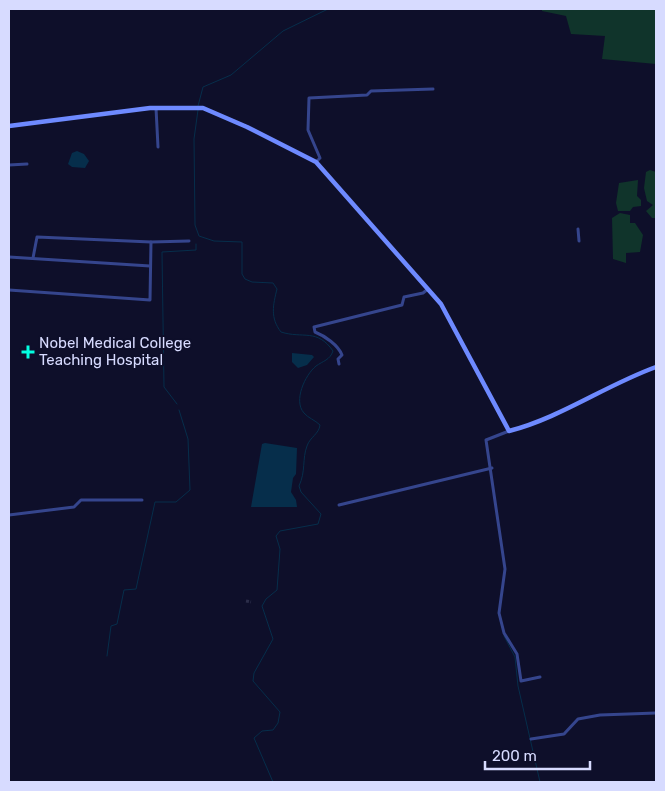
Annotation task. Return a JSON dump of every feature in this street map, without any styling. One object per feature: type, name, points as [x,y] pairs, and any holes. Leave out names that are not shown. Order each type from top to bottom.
[{"type":"street","points":[[316,162],[320,158],[308,130],[309,98],[367,95],[371,91],[433,89]]},
{"type":"street","points":[[156,107],[158,147]]},
{"type":"street","points":[[9,126],[156,107],[203,108],[248,127],[316,162],[441,304],[509,431]]},
{"type":"street","points":[[9,166],[27,164]]},
{"type":"street","points":[[578,229],[578,241]]},
{"type":"street","points":[[33,258],[37,237],[151,242],[189,241]]},
{"type":"street","points":[[9,290],[150,300],[151,242]]},
{"type":"street","points":[[9,257],[150,266]]},
{"type":"street","points":[[339,364],[338,359],[342,355],[340,351],[325,337],[315,332],[314,327],[402,305],[404,297],[423,294],[428,289]]},
{"type":"street","points":[[540,677],[521,681],[517,654],[504,633],[499,613],[505,569],[492,468],[486,440],[562,410],[620,381],[656,367]]},
{"type":"street","points":[[339,505],[492,468]]},
{"type":"street","points":[[9,515],[74,507],[81,500],[142,500]]},
{"type":"street","points":[[531,739],[564,734],[578,719],[600,715],[656,713]]},
{"type":"green space","points":[[542,9],[656,9],[656,64],[602,59],[605,36],[571,34],[566,16],[542,11]]},
{"type":"green space","points":[[650,170],[656,172],[656,218],[652,218],[646,211],[653,205],[647,201],[644,188],[646,172]]},
{"type":"green space","points":[[638,180],[637,196],[641,200],[641,206],[633,207],[630,211],[618,211],[616,203],[619,183]]},
{"type":"green space","points":[[620,213],[630,215],[630,223],[635,223],[643,235],[640,252],[626,253],[626,263],[613,259],[612,218]]},
{"type":"water","points":[[77,151],[84,154],[89,161],[85,168],[72,167],[68,164],[72,153]]},
{"type":"water","points":[[292,353],[312,355],[314,357],[307,365],[298,368],[292,362]]},
{"type":"water","points":[[262,444],[297,448],[296,474],[293,478],[291,492],[296,500],[297,507],[251,507]]},
{"type":"waterway","points":[[198,106],[203,87],[231,75],[283,31],[328,9]]},
{"type":"waterway","points":[[198,110],[194,139],[195,225],[199,236],[214,241],[242,242],[242,274],[245,279],[252,282],[273,283],[277,289],[274,316],[281,332],[321,339],[333,351],[328,358],[316,366],[308,375],[300,395],[301,408],[304,413],[320,425],[307,446],[299,486],[301,492],[321,514],[318,524],[280,531],[276,536],[280,549],[277,590],[266,599],[262,606],[273,639],[254,673],[253,681],[280,712],[278,723],[273,730],[262,731],[254,738],[273,782]]},
{"type":"waterway","points":[[177,404],[164,387],[162,252],[196,250],[196,244]]},
{"type":"waterway","points":[[107,656],[111,626],[117,624],[124,590],[136,589],[155,502],[176,502],[190,490],[188,439],[179,410]]},
{"type":"waterway","points":[[504,636],[515,657],[518,686],[540,782]]},
{"type":"tunnel","points":[[246,601],[251,602]]},
{"type":"place","name":"Nobel Medical College Teaching Hospital","points":[[28,352]]}]
